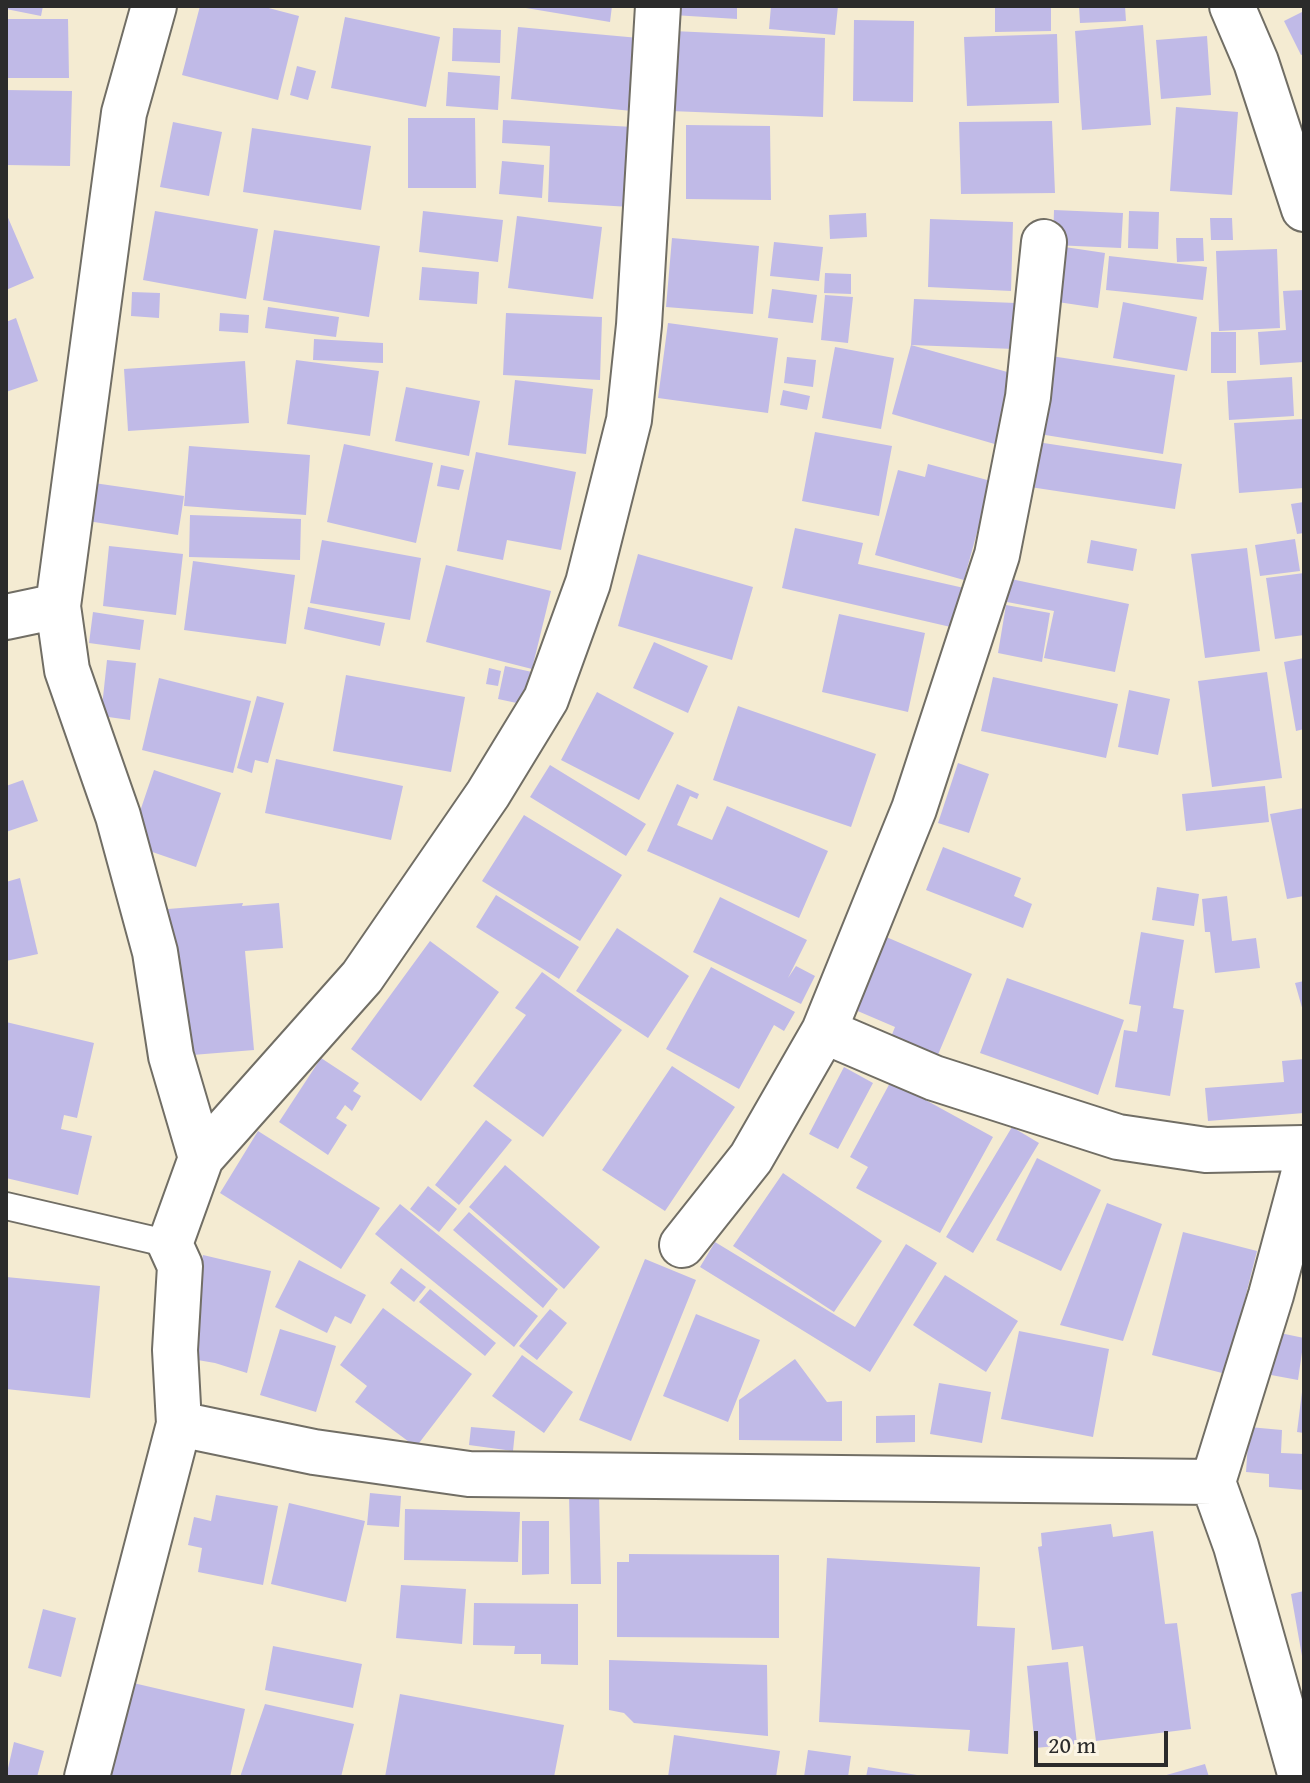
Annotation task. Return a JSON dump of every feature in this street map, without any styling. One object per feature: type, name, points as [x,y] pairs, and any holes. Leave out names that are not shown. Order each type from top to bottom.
[{"type":"street","points":[[154,6],[124,113],[58,606],[67,670],[118,816],[155,952],[171,1056],[201,1158]]},
{"type":"street","points":[[87,1777],[179,1424],[175,1350],[180,1266],[170,1244],[201,1158],[362,977],[488,794],[546,699],[588,583],[629,420],[639,325],[658,6]]},
{"type":"street","points":[[1232,6],[1256,62],[1304,209]]},
{"type":"street","points":[[682,1245],[751,1158],[824,1031],[914,809],[997,555],[1028,397],[1044,242]]},
{"type":"street","points":[[6,617],[58,606]]},
{"type":"street","points":[[824,1031],[934,1078],[1118,1137],[1206,1150],[1304,1148]]},
{"type":"street","points":[[1301,1777],[1236,1546],[1213,1482],[1271,1295],[1304,1172]]},
{"type":"street","points":[[179,1424],[314,1452],[469,1474],[1213,1482]]},
{"type":"lane","points":[[6,1206],[170,1244]]},
{"type":"building","points":[[6,6],[43,6],[41,16],[6,9]]},
{"type":"building","points":[[200,6],[261,6],[299,16],[278,100],[182,75]]},
{"type":"building","points":[[514,6],[612,6],[610,22]]},
{"type":"building","points":[[673,6],[737,6],[737,19],[673,15]]},
{"type":"building","points":[[771,6],[838,6],[835,35],[769,29]]},
{"type":"building","points":[[995,6],[1051,6],[1051,31],[995,32]]},
{"type":"building","points":[[1079,6],[1125,6],[1126,21],[1080,23]]},
{"type":"building","points":[[1304,11],[1304,54],[1301,55],[1284,21]]},
{"type":"building","points":[[345,17],[440,37],[426,107],[331,88]]},
{"type":"building","points":[[6,19],[68,19],[69,78],[6,78]]},
{"type":"building","points":[[854,20],[914,21],[913,102],[853,101]]},
{"type":"building","points":[[1143,25],[1151,125],[1082,130],[1075,31]]},
{"type":"building","points":[[518,27],[639,38],[632,111],[511,99]]},
{"type":"building","points":[[453,28],[501,30],[500,63],[452,61]]},
{"type":"building","points":[[673,31],[825,38],[823,117],[670,111]]},
{"type":"building","points":[[1057,34],[1059,103],[967,106],[964,37]]},
{"type":"building","points":[[1207,36],[1211,95],[1161,99],[1156,40]]},
{"type":"building","points":[[297,66],[316,71],[308,100],[290,95]]},
{"type":"building","points":[[448,72],[500,76],[498,110],[446,106]]},
{"type":"building","points":[[6,90],[72,91],[70,166],[6,165]]},
{"type":"building","points":[[1176,107],[1238,112],[1232,195],[1170,191]]},
{"type":"building","points":[[408,118],[475,118],[476,188],[408,188]]},
{"type":"building","points":[[503,120],[634,127],[630,207],[548,202],[550,146],[502,143]]},
{"type":"building","points":[[1052,121],[1055,193],[961,194],[959,122]]},
{"type":"building","points":[[173,122],[222,132],[209,196],[160,187]]},
{"type":"building","points":[[686,125],[770,126],[771,200],[686,199]]},
{"type":"building","points":[[252,128],[371,146],[361,210],[243,192]]},
{"type":"building","points":[[502,161],[544,165],[542,198],[499,194]]},
{"type":"building","points":[[1054,210],[1123,213],[1121,248],[1053,245]]},
{"type":"building","points":[[155,211],[258,229],[246,299],[143,280]]},
{"type":"building","points":[[423,211],[503,220],[498,262],[419,252]]},
{"type":"building","points":[[1129,211],[1159,212],[1158,249],[1128,248]]},
{"type":"building","points":[[6,213],[34,278],[6,290]]},
{"type":"building","points":[[866,213],[867,237],[830,239],[829,215]]},
{"type":"building","points":[[517,216],[602,227],[593,299],[508,288]]},
{"type":"building","points":[[1210,218],[1232,218],[1233,240],[1211,240]]},
{"type":"building","points":[[930,219],[1013,222],[1011,291],[928,287]]},
{"type":"building","points":[[274,230],[380,246],[369,317],[263,300]]},
{"type":"building","points":[[672,238],[759,246],[753,314],[666,307]]},
{"type":"building","points":[[1176,238],[1203,238],[1204,261],[1177,262]]},
{"type":"building","points":[[774,242],[823,247],[819,281],[770,276]]},
{"type":"building","points":[[1058,246],[1105,253],[1098,308],[1051,301]]},
{"type":"building","points":[[1277,249],[1280,328],[1219,331],[1216,251]]},
{"type":"building","points":[[1109,256],[1207,267],[1203,300],[1106,290]]},
{"type":"building","points":[[422,267],[479,272],[477,304],[419,300]]},
{"type":"building","points":[[825,273],[851,274],[851,294],[824,293]]},
{"type":"building","points":[[772,289],[817,295],[813,323],[768,318]]},
{"type":"building","points":[[1304,290],[1304,362],[1260,365],[1258,332],[1286,330],[1283,291]]},
{"type":"building","points":[[132,292],[160,293],[159,318],[131,316]]},
{"type":"building","points":[[825,295],[853,297],[848,343],[821,340]]},
{"type":"building","points":[[914,299],[1016,303],[1014,349],[911,345]]},
{"type":"building","points":[[1123,302],[1197,317],[1187,371],[1113,358]]},
{"type":"building","points":[[268,307],[339,317],[336,337],[265,328]]},
{"type":"building","points":[[220,313],[249,315],[248,333],[219,331]]},
{"type":"building","points":[[506,313],[602,317],[600,380],[503,375]]},
{"type":"building","points":[[16,318],[38,381],[6,392],[6,322]]},
{"type":"building","points":[[668,323],[778,338],[768,413],[658,398]]},
{"type":"building","points":[[1211,332],[1236,332],[1236,373],[1211,373]]},
{"type":"building","points":[[314,339],[383,343],[383,363],[313,360]]},
{"type":"building","points":[[911,345],[1018,375],[998,445],[892,414]]},
{"type":"building","points":[[835,347],[894,358],[881,429],[822,418]]},
{"type":"building","points":[[1051,356],[1175,375],[1163,454],[1039,434]]},
{"type":"building","points":[[787,357],[816,360],[813,387],[784,383]]},
{"type":"building","points":[[296,360],[379,371],[370,436],[287,424]]},
{"type":"building","points":[[245,361],[249,423],[128,431],[124,369]]},
{"type":"building","points":[[1292,377],[1294,416],[1229,420],[1227,381]]},
{"type":"building","points":[[515,380],[593,389],[586,454],[508,445]]},
{"type":"building","points":[[406,387],[480,401],[469,456],[395,441]]},
{"type":"building","points":[[783,390],[810,396],[807,410],[780,405]]},
{"type":"building","points":[[1302,419],[1304,488],[1239,493],[1234,423]]},
{"type":"building","points":[[815,432],[892,446],[879,516],[802,501]]},
{"type":"building","points":[[1037,442],[1182,464],[1175,509],[1030,487]]},
{"type":"building","points":[[344,444],[433,463],[416,543],[327,522]]},
{"type":"building","points":[[189,446],[310,455],[306,515],[184,506]]},
{"type":"building","points":[[476,452],[576,472],[561,550],[507,540],[503,560],[457,551]]},
{"type":"building","points":[[928,464],[991,481],[964,580],[875,555],[898,470],[925,477]]},
{"type":"building","points":[[441,465],[464,470],[459,490],[437,486]]},
{"type":"building","points":[[87,482],[184,496],[178,535],[81,520]]},
{"type":"building","points":[[1304,502],[1304,533],[1297,534],[1291,504]]},
{"type":"building","points":[[190,515],[301,519],[300,560],[189,557]]},
{"type":"building","points":[[795,528],[863,543],[858,564],[964,588],[955,628],[782,588]]},
{"type":"building","points":[[1295,539],[1300,571],[1260,576],[1255,545]]},
{"type":"building","points":[[322,540],[421,558],[410,620],[310,603]]},
{"type":"building","points":[[1091,540],[1137,549],[1133,571],[1087,563]]},
{"type":"building","points":[[109,546],[183,554],[176,615],[103,606]]},
{"type":"building","points":[[1247,548],[1260,651],[1205,658],[1191,554]]},
{"type":"building","points":[[638,554],[753,587],[732,660],[618,626]]},
{"type":"building","points":[[193,561],[295,575],[286,644],[184,630]]},
{"type":"building","points":[[446,565],[551,591],[532,669],[426,642]]},
{"type":"building","points":[[1304,573],[1304,635],[1275,639],[1266,578]]},
{"type":"building","points":[[1011,579],[1129,604],[1115,672],[1044,658],[1054,611],[1007,602]]},
{"type":"building","points":[[1006,605],[1050,613],[1042,662],[998,653]]},
{"type":"building","points":[[308,607],[385,623],[380,646],[304,629]]},
{"type":"building","points":[[93,612],[144,620],[140,650],[89,643]]},
{"type":"building","points":[[839,614],[925,633],[908,712],[822,692]]},
{"type":"building","points":[[654,642],[708,666],[688,713],[633,688]]},
{"type":"building","points":[[1304,658],[1304,729],[1296,731],[1284,662]]},
{"type":"building","points":[[107,660],[136,663],[130,720],[101,716]]},
{"type":"building","points":[[505,666],[532,672],[526,705],[498,699]]},
{"type":"building","points":[[489,668],[501,671],[498,686],[486,684]]},
{"type":"building","points":[[1267,672],[1282,778],[1212,787],[1198,681]]},
{"type":"building","points":[[346,675],[465,697],[451,772],[333,751]]},
{"type":"building","points":[[993,677],[1118,704],[1106,758],[981,731]]},
{"type":"building","points":[[159,678],[251,701],[233,773],[142,750]]},
{"type":"building","points":[[1129,690],[1170,699],[1158,755],[1118,747]]},
{"type":"building","points":[[597,692],[674,733],[639,800],[561,760]]},
{"type":"building","points":[[257,696],[284,703],[268,763],[255,760],[252,773],[237,768]]},
{"type":"building","points":[[738,706],[876,754],[851,827],[713,780]]},
{"type":"building","points":[[276,759],[403,786],[391,840],[265,813]]},
{"type":"building","points":[[958,763],[989,774],[969,833],[938,823]]},
{"type":"building","points":[[550,765],[646,824],[626,856],[530,797]]},
{"type":"building","points":[[154,770],[221,793],[196,867],[129,844]]},
{"type":"building","points":[[23,780],[38,821],[6,832],[6,786]]},
{"type":"building","points":[[677,784],[699,794],[697,799],[690,796],[677,825],[712,840],[727,806],[828,851],[799,918],[647,851]]},
{"type":"building","points":[[1265,786],[1269,822],[1186,831],[1182,794]]},
{"type":"building","points":[[1304,808],[1304,896],[1287,899],[1270,814]]},
{"type":"building","points":[[524,815],[622,875],[580,941],[482,881]]},
{"type":"building","points":[[943,847],[1021,878],[1014,896],[1032,904],[1023,928],[926,890]]},
{"type":"building","points":[[20,878],[38,954],[6,961],[6,882]]},
{"type":"building","points":[[1157,887],[1199,894],[1194,926],[1152,920]]},
{"type":"building","points":[[496,895],[579,947],[559,979],[476,927]]},
{"type":"building","points":[[1227,896],[1232,941],[1256,938],[1260,968],[1215,973],[1210,932],[1205,932],[1202,899]]},
{"type":"building","points":[[720,897],[807,940],[788,978],[796,966],[815,976],[801,1004],[693,952]]},
{"type":"building","points":[[243,903],[242,906],[279,903],[283,948],[245,951],[254,1050],[180,1056],[168,909]]},
{"type":"building","points":[[617,928],[689,976],[648,1038],[576,991]]},
{"type":"building","points":[[1141,932],[1184,940],[1173,1008],[1184,1010],[1170,1096],[1115,1087],[1124,1030],[1137,1032],[1141,1006],[1129,1004]]},
{"type":"building","points":[[884,936],[972,974],[937,1057],[891,1037],[895,1027],[853,1009]]},
{"type":"building","points":[[430,941],[499,992],[421,1101],[351,1049]]},
{"type":"building","points":[[711,967],[795,1012],[784,1031],[774,1025],[739,1089],[666,1049]]},
{"type":"building","points":[[542,972],[622,1030],[543,1137],[473,1086],[526,1015],[515,1008]]},
{"type":"building","points":[[1007,978],[1124,1020],[1098,1095],[980,1053]]},
{"type":"building","points":[[1304,981],[1304,1011],[1303,1011],[1295,983]]},
{"type":"building","points":[[6,1022],[94,1043],[77,1118],[64,1115],[61,1129],[92,1136],[78,1195],[6,1178]]},
{"type":"building","points":[[321,1058],[359,1083],[353,1091],[361,1096],[352,1111],[345,1105],[336,1118],[347,1125],[328,1155],[279,1122]]},
{"type":"building","points":[[1304,1059],[1304,1113],[1208,1121],[1205,1088],[1284,1082],[1282,1061]]},
{"type":"building","points":[[672,1066],[735,1107],[665,1211],[602,1170]]},
{"type":"building","points":[[844,1067],[873,1083],[838,1149],[809,1134]]},
{"type":"building","points":[[891,1081],[993,1137],[940,1233],[856,1188],[868,1167],[850,1157]]},
{"type":"building","points":[[486,1120],[512,1140],[459,1205],[435,1185]]},
{"type":"building","points":[[1012,1127],[1039,1143],[973,1253],[946,1237]]},
{"type":"building","points":[[258,1131],[380,1208],[341,1269],[220,1193]]},
{"type":"building","points":[[1037,1158],[1101,1190],[1061,1271],[996,1240]]},
{"type":"building","points":[[505,1165],[600,1247],[564,1289],[469,1207]]},
{"type":"building","points":[[783,1173],[882,1241],[834,1312],[733,1246]]},
{"type":"building","points":[[428,1186],[457,1209],[439,1232],[410,1209]]},
{"type":"building","points":[[1107,1203],[1162,1224],[1123,1341],[1060,1325]]},
{"type":"building","points":[[400,1204],[538,1316],[514,1347],[375,1234]]},
{"type":"building","points":[[469,1212],[558,1289],[543,1308],[453,1230]]},
{"type":"building","points":[[1183,1232],[1257,1251],[1226,1374],[1152,1355]]},
{"type":"building","points":[[715,1242],[855,1327],[906,1244],[937,1263],[870,1372],[700,1267]]},
{"type":"building","points":[[203,1255],[271,1271],[247,1373],[180,1357]]},
{"type":"building","points":[[645,1259],[696,1280],[631,1441],[579,1420]]},
{"type":"building","points":[[299,1260],[366,1295],[351,1324],[335,1316],[327,1333],[275,1307]]},
{"type":"building","points":[[401,1268],[426,1287],[414,1302],[390,1283]]},
{"type":"building","points":[[945,1275],[1018,1321],[986,1372],[913,1325]]},
{"type":"building","points":[[6,1277],[100,1286],[90,1398],[6,1389]]},
{"type":"building","points":[[430,1289],[496,1343],[485,1356],[419,1302]]},
{"type":"building","points":[[383,1308],[472,1374],[416,1447],[355,1402],[367,1386],[340,1365]]},
{"type":"building","points":[[550,1309],[567,1323],[537,1360],[519,1346]]},
{"type":"building","points":[[696,1314],[760,1340],[728,1422],[663,1396]]},
{"type":"building","points":[[280,1329],[336,1346],[316,1412],[260,1395]]},
{"type":"building","points":[[1019,1331],[1109,1349],[1093,1437],[1001,1419]]},
{"type":"building","points":[[1280,1333],[1304,1338],[1298,1380],[1271,1375]]},
{"type":"building","points":[[522,1355],[573,1392],[544,1433],[492,1396]]},
{"type":"building","points":[[795,1359],[827,1402],[842,1401],[842,1441],[739,1440],[739,1400]]},
{"type":"building","points":[[939,1383],[991,1392],[982,1443],[930,1434]]},
{"type":"building","points":[[1304,1392],[1304,1433],[1297,1432]]},
{"type":"building","points":[[915,1415],[915,1442],[876,1443],[876,1416]]},
{"type":"building","points":[[471,1427],[515,1431],[513,1451],[469,1445]]},
{"type":"building","points":[[1249,1427],[1282,1430],[1281,1453],[1304,1454],[1304,1490],[1269,1487],[1269,1474],[1246,1472]]},
{"type":"building","points":[[370,1493],[401,1496],[399,1527],[367,1525]]},
{"type":"building","points":[[599,1493],[601,1584],[571,1584],[569,1494]]},
{"type":"building","points":[[216,1495],[278,1506],[263,1585],[198,1572],[202,1548],[188,1545],[194,1517],[211,1521]]},
{"type":"building","points":[[289,1503],[365,1521],[346,1602],[271,1584]]},
{"type":"building","points":[[405,1509],[520,1512],[518,1562],[404,1560]]},
{"type":"building","points":[[522,1521],[549,1521],[549,1574],[522,1575]]},
{"type":"building","points":[[1111,1524],[1113,1537],[1153,1531],[1165,1624],[1177,1623],[1191,1729],[1096,1741],[1083,1646],[1052,1650],[1038,1547],[1042,1546],[1041,1533]]},
{"type":"building","points":[[629,1554],[779,1555],[779,1638],[617,1637],[617,1562],[629,1562]]},
{"type":"building","points":[[827,1558],[980,1567],[977,1626],[1015,1628],[1008,1754],[968,1751],[970,1730],[819,1722]]},
{"type":"building","points":[[401,1585],[466,1589],[462,1644],[396,1638]]},
{"type":"building","points":[[1304,1591],[1304,1656],[1302,1656],[1291,1594]]},
{"type":"building","points":[[474,1603],[578,1604],[578,1665],[541,1664],[541,1654],[514,1654],[515,1646],[473,1645]]},
{"type":"building","points":[[43,1609],[76,1618],[61,1677],[28,1668]]},
{"type":"building","points":[[273,1646],[362,1664],[353,1708],[265,1690]]},
{"type":"building","points":[[609,1660],[767,1665],[768,1736],[634,1723],[624,1713],[609,1710]]},
{"type":"building","points":[[1068,1662],[1077,1744],[1035,1748],[1027,1666]]},
{"type":"building","points":[[129,1682],[245,1709],[230,1777],[108,1777]]},
{"type":"building","points":[[400,1694],[564,1725],[554,1777],[385,1777]]},
{"type":"building","points":[[265,1704],[354,1724],[341,1777],[240,1777]]},
{"type":"building","points":[[674,1735],[780,1751],[776,1777],[668,1777]]},
{"type":"building","points":[[14,1742],[44,1751],[37,1777],[6,1777]]},
{"type":"building","points":[[808,1750],[851,1756],[848,1777],[804,1777]]},
{"type":"building","points":[[1205,1764],[1209,1777],[1163,1777],[1163,1776]]},
{"type":"building","points":[[868,1767],[917,1775],[917,1777],[866,1777]]}]
